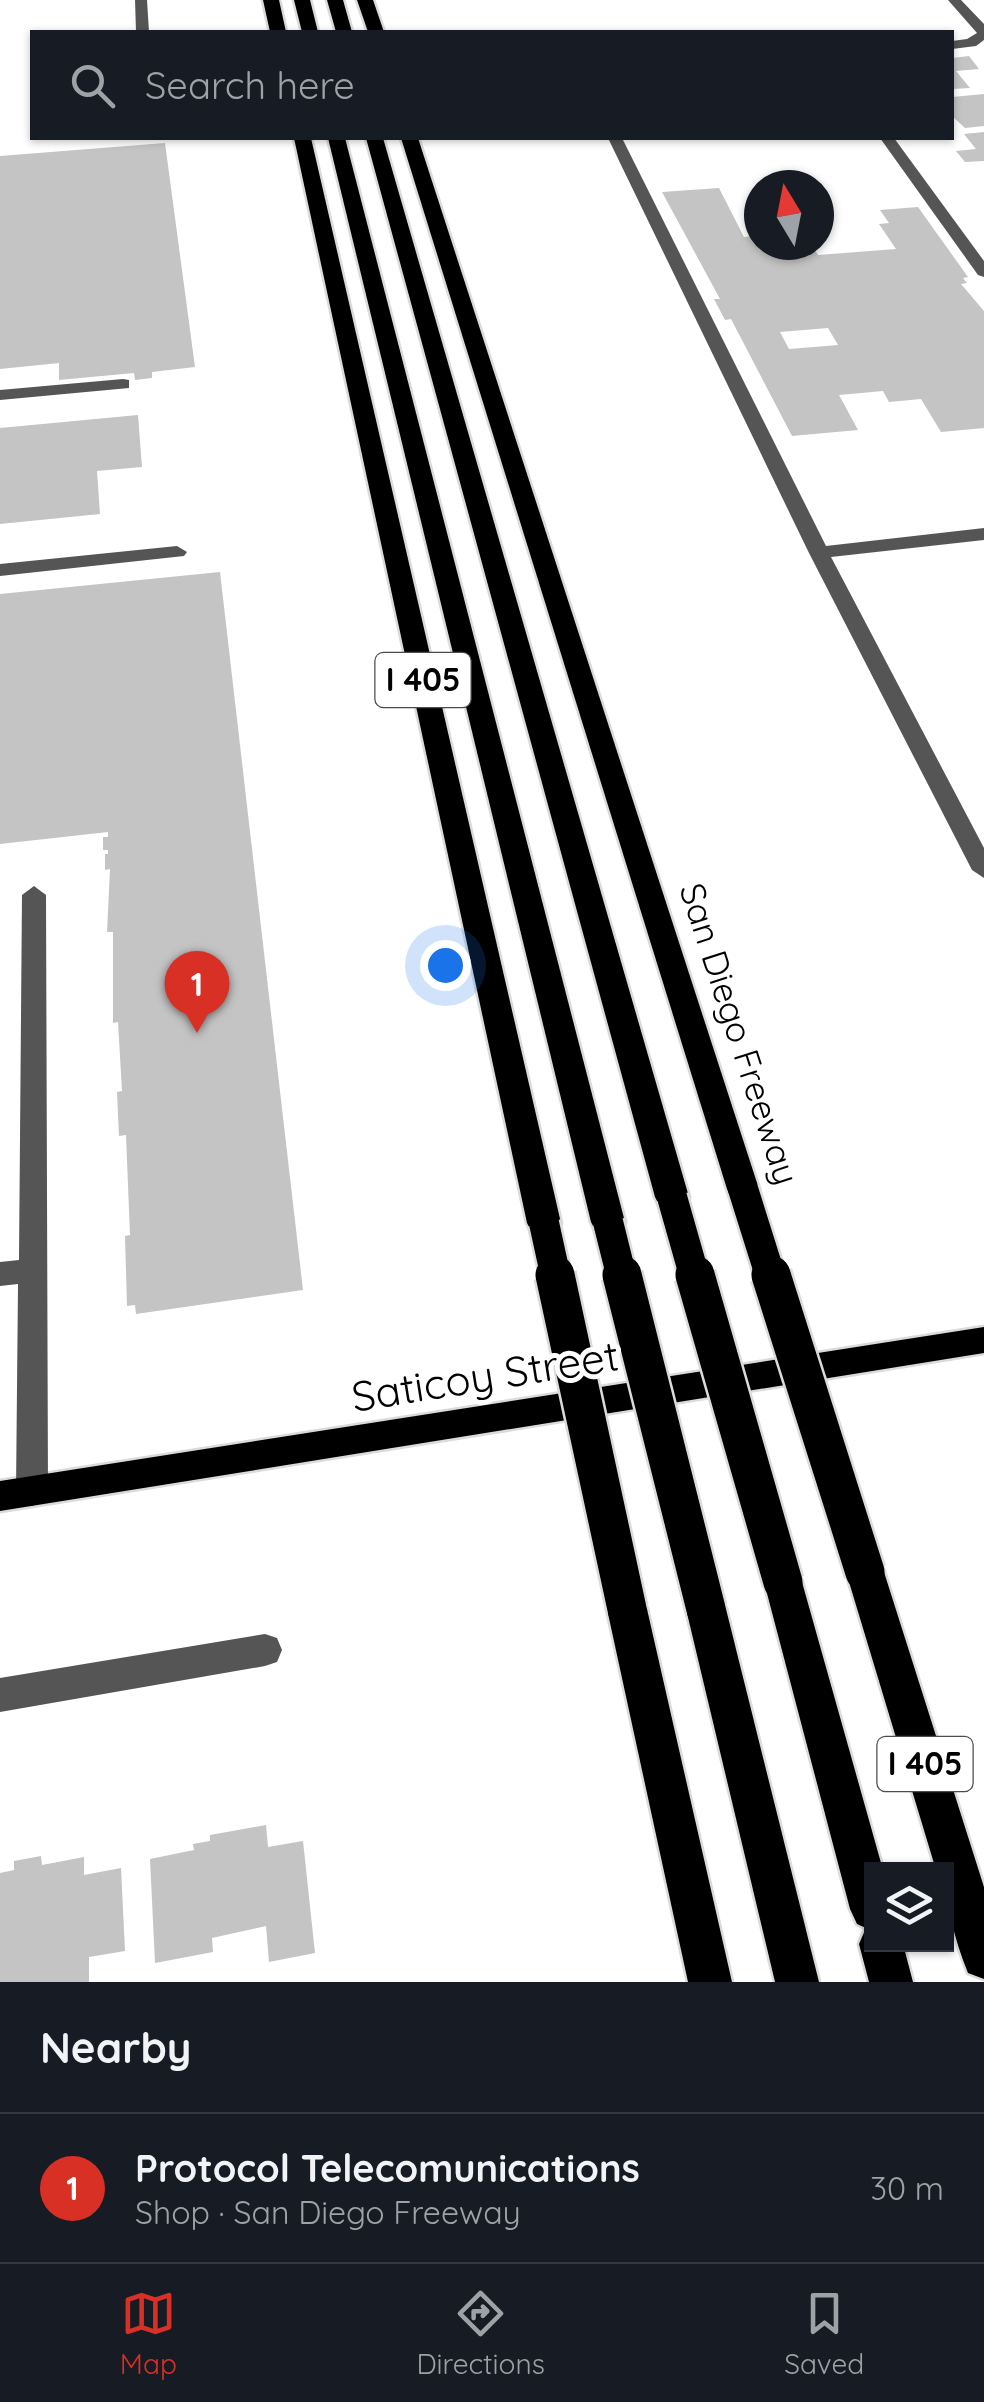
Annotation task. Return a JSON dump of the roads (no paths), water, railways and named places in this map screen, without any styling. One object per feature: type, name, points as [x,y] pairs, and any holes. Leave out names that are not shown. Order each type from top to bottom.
[{"type":"highway","points":[[271,0],[278,30]]},
{"type":"highway","points":[[302,0],[310,30]]},
{"type":"highway","points":[[335,0],[343,30]]},
{"type":"highway","points":[[365,0],[375,30]]},
{"type":"highway","name":"I 405","points":[[302,140],[710,1982]]},
{"type":"highway","points":[[337,140],[797,1982]]},
{"type":"highway","points":[[375,140],[864,1880]]},
{"type":"highway","name":"San Diego Freeway","points":[[410,140],[984,1957]]},
{"type":"highway","points":[[883,1952],[891,1982]]},
{"type":"main road","name":"Saticoy Street","points":[[0,1496],[984,1340]]},
{"type":"street","points":[[141,0],[143,30]]},
{"type":"street","points":[[954,0],[984,33],[971,43],[954,44]]},
{"type":"street","points":[[616,140],[819,553],[984,870]]},
{"type":"street","points":[[888,140],[984,272]]},
{"type":"street","points":[[0,395],[123,384]]},
{"type":"street","points":[[819,553],[984,534]]},
{"type":"street","points":[[0,570],[177,552]]},
{"type":"street","points":[[32,1490],[34,894]]},
{"type":"street","points":[[0,1274],[33,1270]]},
{"type":"street","points":[[0,1695],[265,1650]]},
{"type":"place","name":"Protocol Telecomunications","points":[[197,1033]]}]
